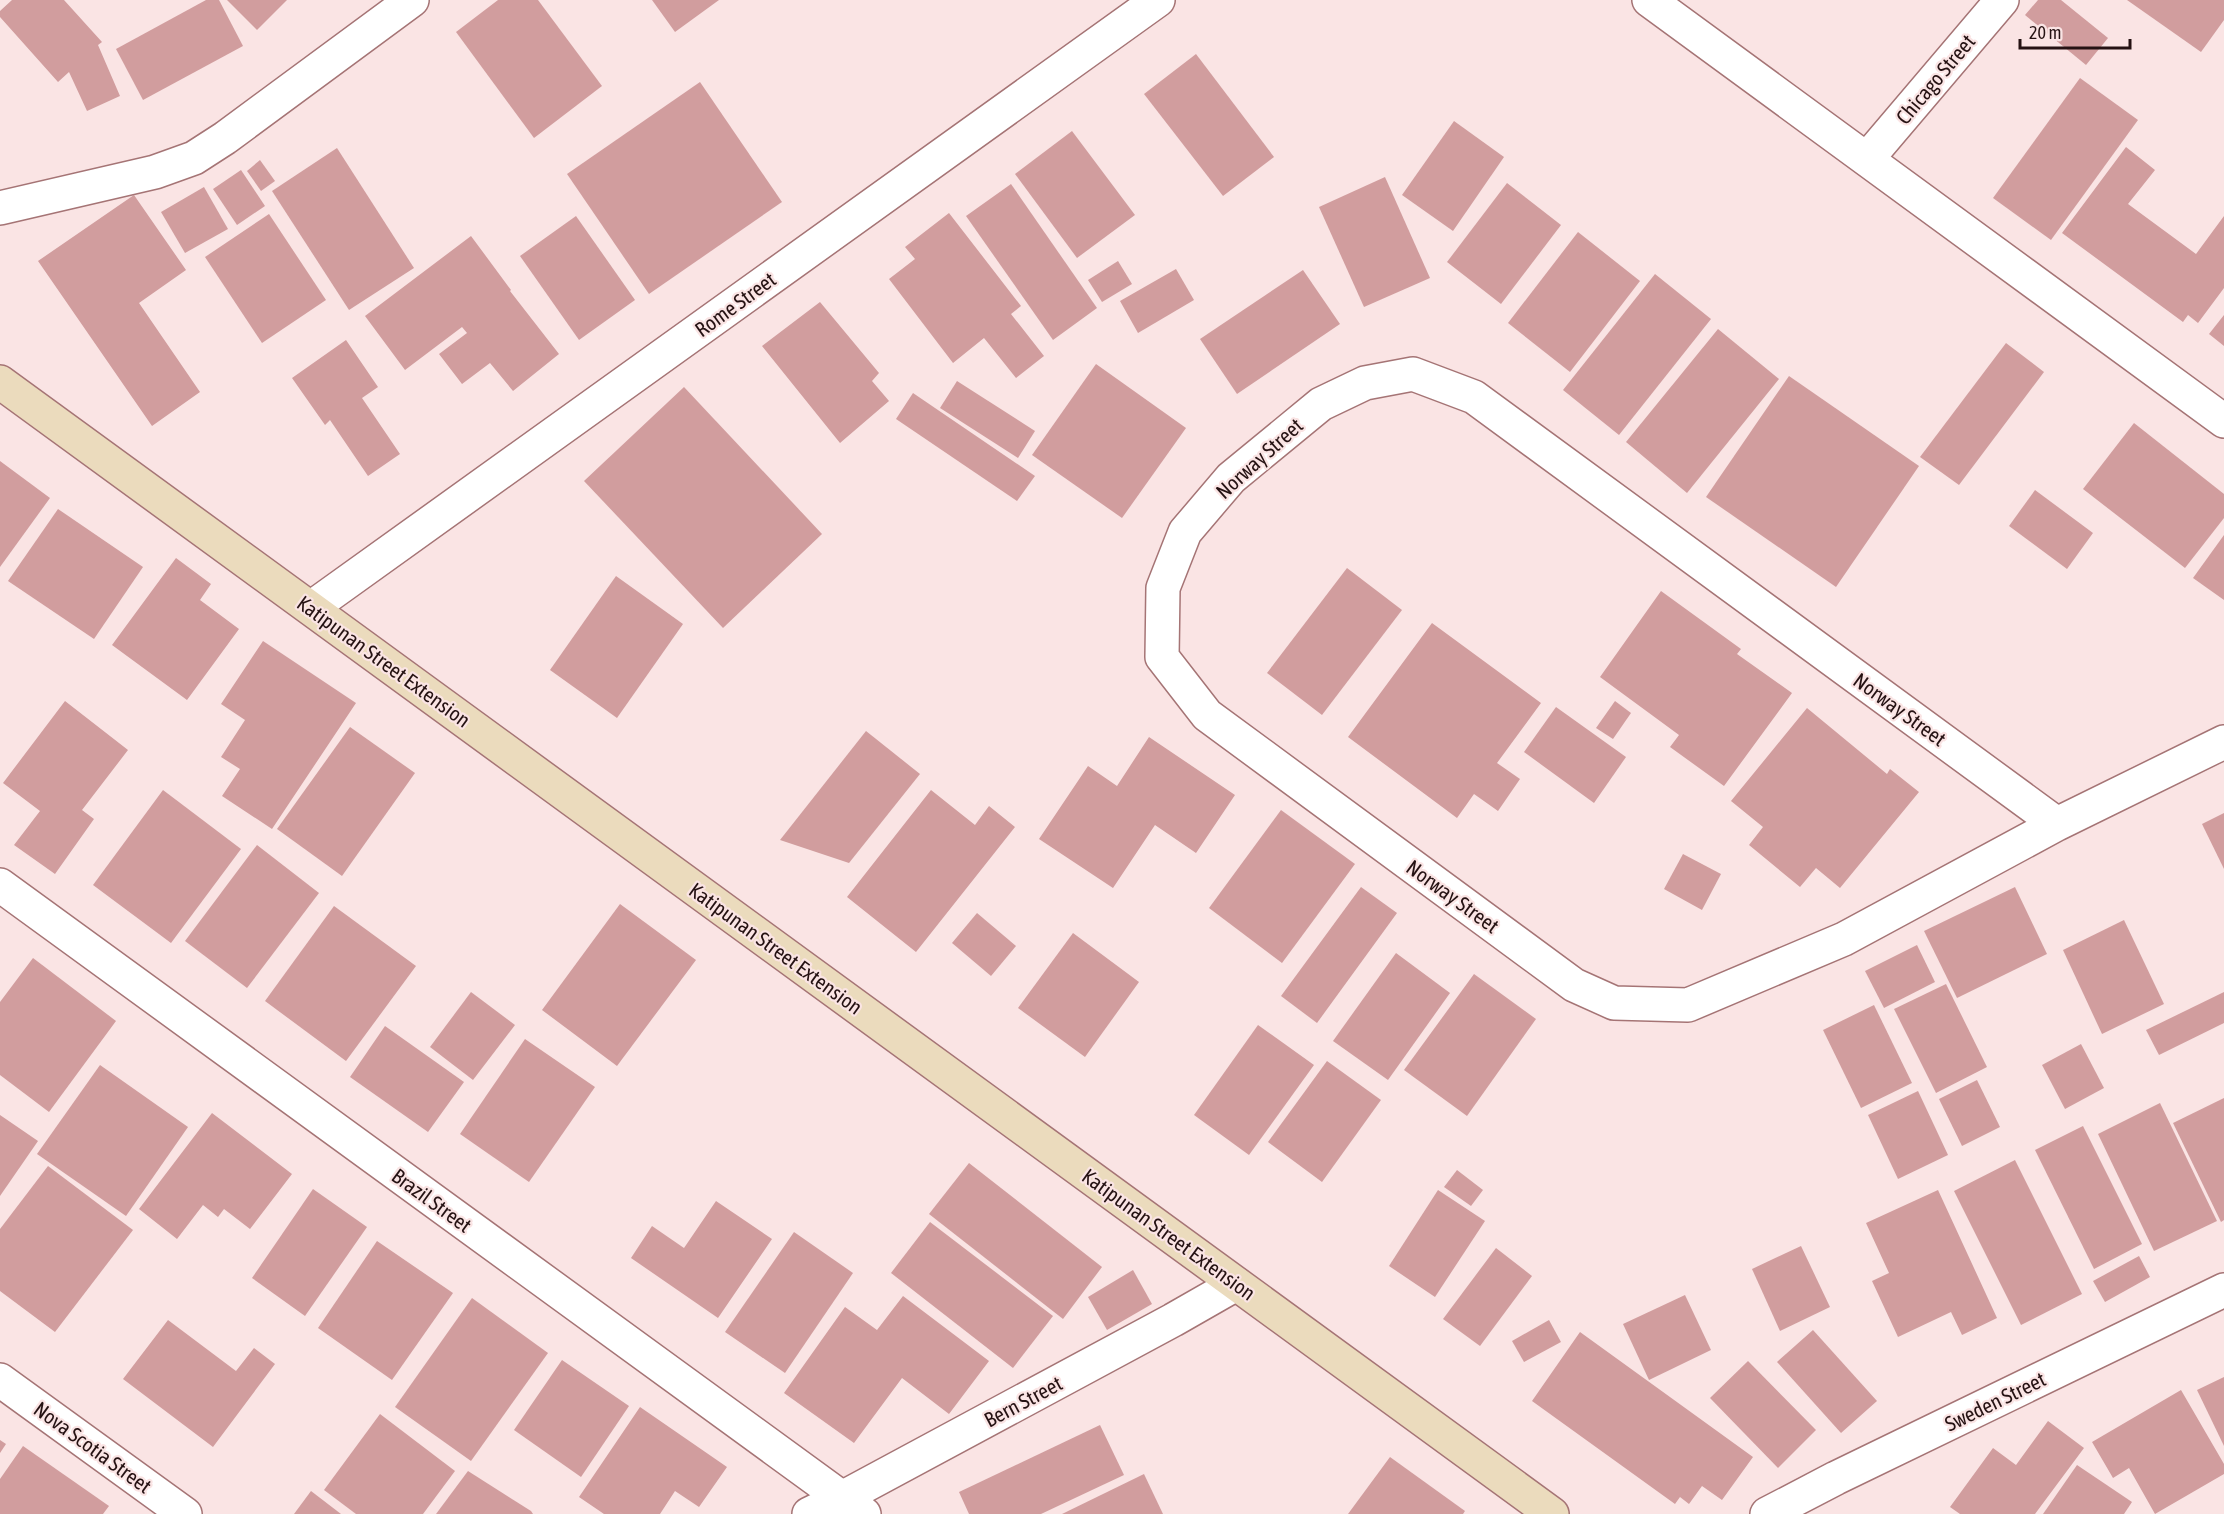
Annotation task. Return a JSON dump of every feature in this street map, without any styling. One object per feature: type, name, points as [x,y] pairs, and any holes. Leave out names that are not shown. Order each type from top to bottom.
[{"type":"street","points":[[0,208],[155,172],[194,158],[412,0]]},
{"type":"street","name":"Rome Street","points":[[311,608],[1158,0]]},
{"type":"street","points":[[1648,0],[2224,421]]},
{"type":"street","name":"Chicago Street","points":[[1867,159],[2002,0]]},
{"type":"street","name":"Norway Street","points":[[2057,824],[1474,397],[1413,374],[1365,383],[1321,404],[1231,477],[1185,532],[1163,588],[1162,657],[1207,715],[1575,985],[1614,1004],[1688,1005],[1844,939],[2057,824],[2224,742]]},
{"type":"street","name":"Katipunan Street Extension","points":[[0,382],[1552,1514]]},
{"type":"street","name":"Brazil Street","points":[[0,885],[853,1506]]},
{"type":"street","name":"Bern Street","points":[[809,1514],[853,1506],[1236,1284]]},
{"type":"street","name":"Sweden Street","points":[[1767,1514],[1836,1478],[2224,1290]]},
{"type":"street","name":"Nova Scotia Street","points":[[0,1380],[185,1514]]},
{"type":"building","points":[[12,0],[64,0],[102,42],[98,45],[120,96],[87,111],[69,72],[58,82],[0,17],[0,11]]},
{"type":"building","points":[[206,0],[219,0],[243,46],[143,100],[116,49]]},
{"type":"building","points":[[227,0],[287,0],[257,30]]},
{"type":"building","points":[[498,0],[538,0],[602,86],[534,138],[456,32]]},
{"type":"building","points":[[652,0],[719,0],[675,32]]},
{"type":"building","points":[[2038,0],[2061,0],[2108,38],[2086,65],[2025,15]]},
{"type":"building","points":[[2127,0],[2224,0],[2224,20],[2201,52]]},
{"type":"building","points":[[1196,54],[1274,157],[1223,196],[1144,94]]},
{"type":"building","points":[[2080,78],[2138,120],[2051,240],[1993,198]]},
{"type":"building","points":[[700,82],[782,202],[649,294],[567,174]]},
{"type":"building","points":[[1454,121],[1504,157],[1453,231],[1402,195]]},
{"type":"building","points":[[1072,131],[1135,215],[1077,258],[1015,174]]},
{"type":"building","points":[[2126,147],[2155,170],[2128,204],[2196,254],[2224,216],[2224,288],[2198,323],[2188,315],[2183,322],[2062,233]]},
{"type":"building","points":[[337,148],[414,268],[349,310],[272,191]]},
{"type":"building","points":[[260,160],[275,181],[261,191],[247,171]]},
{"type":"building","points":[[241,170],[265,206],[237,225],[213,189]]},
{"type":"building","points":[[1385,177],[1430,278],[1364,307],[1319,207]]},
{"type":"building","points":[[1507,183],[1561,225],[1501,304],[1447,262]]},
{"type":"building","points":[[1011,184],[1097,308],[1053,340],[966,216]]},
{"type":"building","points":[[204,187],[228,229],[185,253],[161,212]]},
{"type":"building","points":[[134,195],[186,270],[139,303],[200,392],[152,426],[38,261]]},
{"type":"building","points":[[949,213],[1021,306],[1011,314],[1044,356],[1016,378],[984,338],[953,363],[889,279],[915,259],[905,247]]},
{"type":"building","points":[[269,214],[326,300],[262,343],[205,257]]},
{"type":"building","points":[[576,216],[635,300],[579,340],[520,256]]},
{"type":"building","points":[[1578,232],[1640,281],[1570,372],[1508,323]]},
{"type":"building","points":[[471,236],[559,354],[513,391],[490,363],[462,384],[439,354],[467,333],[462,327],[405,370],[365,316]]},
{"type":"building","points":[[1118,261],[1132,284],[1102,302],[1088,280]]},
{"type":"building","points":[[1176,269],[1194,300],[1138,333],[1120,301]]},
{"type":"building","points":[[1303,270],[1340,324],[1237,394],[1200,339]]},
{"type":"building","points":[[1655,274],[1711,319],[1619,435],[1563,390]]},
{"type":"building","points":[[820,302],[879,373],[872,381],[889,401],[840,443],[762,346]]},
{"type":"building","points":[[2224,315],[2224,346],[2209,334]]},
{"type":"building","points":[[1718,329],[1779,379],[1687,493],[1626,442]]},
{"type":"building","points":[[346,340],[378,387],[362,398],[400,454],[368,476],[330,420],[325,425],[292,378]]},
{"type":"building","points":[[2006,343],[2044,372],[1959,485],[1920,457]]},
{"type":"building","points":[[1096,364],[1186,428],[1122,518],[1032,455]]},
{"type":"building","points":[[1789,376],[1919,466],[1836,587],[1706,497]]},
{"type":"building","points":[[957,381],[1035,431],[1018,458],[940,408]]},
{"type":"building","points":[[684,387],[822,534],[723,628],[584,481]]},
{"type":"building","points":[[913,393],[1035,476],[1017,501],[896,419]]},
{"type":"building","points":[[2134,423],[2224,494],[2224,518],[2185,568],[2083,489]]},
{"type":"building","points":[[0,461],[50,498],[0,567]]},
{"type":"building","points":[[2035,490],[2093,533],[2067,569],[2009,526]]},
{"type":"building","points":[[58,509],[143,567],[94,639],[8,581]]},
{"type":"building","points":[[2224,535],[2224,600],[2193,578]]},
{"type":"building","points":[[176,558],[211,584],[200,600],[239,629],[187,700],[112,645]]},
{"type":"building","points":[[1347,568],[1402,610],[1322,715],[1267,673]]},
{"type":"building","points":[[616,576],[683,624],[617,718],[550,670]]},
{"type":"building","points":[[1661,591],[1741,649],[1737,654],[1792,693],[1724,786],[1670,747],[1679,735],[1600,677]]},
{"type":"building","points":[[1432,623],[1541,703],[1497,763],[1520,779],[1498,811],[1474,794],[1457,818],[1348,737]]},
{"type":"building","points":[[263,641],[356,703],[272,829],[222,796],[240,769],[221,757],[245,720],[221,704]]},
{"type":"building","points":[[65,701],[128,750],[82,810],[94,819],[55,874],[14,845],[40,811],[3,783]]},
{"type":"building","points":[[1615,701],[1631,713],[1613,739],[1596,728]]},
{"type":"building","points":[[1556,707],[1626,757],[1594,803],[1524,752]]},
{"type":"building","points":[[1807,708],[1887,774],[1890,769],[1919,792],[1840,888],[1816,868],[1800,887],[1749,845],[1763,827],[1731,801]]},
{"type":"building","points":[[350,727],[415,773],[342,876],[277,829]]},
{"type":"building","points":[[866,731],[920,774],[849,863],[780,840]]},
{"type":"building","points":[[1149,737],[1235,795],[1196,853],[1155,825],[1113,888],[1039,839],[1088,766],[1117,786]]},
{"type":"building","points":[[163,790],[241,849],[171,943],[93,885]]},
{"type":"building","points":[[931,790],[975,825],[989,806],[1015,827],[916,952],[847,897]]},
{"type":"building","points":[[1281,810],[1355,864],[1282,963],[1209,908]]},
{"type":"building","points":[[2224,813],[2224,869],[2202,824]]},
{"type":"building","points":[[257,845],[319,893],[247,988],[185,941]]},
{"type":"building","points":[[1683,854],[1721,874],[1702,910],[1664,889]]},
{"type":"building","points":[[1361,887],[1397,913],[1317,1023],[1281,996]]},
{"type":"building","points":[[2015,887],[2047,954],[1957,998],[1924,931]]},
{"type":"building","points":[[620,904],[696,960],[617,1066],[542,1010]]},
{"type":"building","points":[[334,906],[416,966],[346,1061],[265,1001]]},
{"type":"building","points":[[977,913],[1016,946],[991,976],[952,943]]},
{"type":"building","points":[[2124,920],[2164,1004],[2102,1034],[2063,950]]},
{"type":"building","points":[[1073,933],[1139,982],[1085,1057],[1018,1008]]},
{"type":"building","points":[[1917,945],[1935,982],[1884,1008],[1865,971]]},
{"type":"building","points":[[1396,953],[1450,993],[1388,1080],[1333,1041]]},
{"type":"building","points":[[33,958],[116,1021],[49,1112],[0,1075],[0,1002]]},
{"type":"building","points":[[1474,974],[1536,1019],[1467,1116],[1404,1070]]},
{"type":"building","points":[[1946,984],[1987,1067],[1936,1093],[1894,1009]]},
{"type":"building","points":[[471,992],[515,1025],[473,1080],[430,1047]]},
{"type":"building","points":[[2224,992],[2224,1023],[2159,1055],[2146,1030]]},
{"type":"building","points":[[1874,1005],[1912,1083],[1861,1108],[1823,1030]]},
{"type":"building","points":[[1258,1025],[1314,1065],[1249,1155],[1194,1115]]},
{"type":"building","points":[[385,1026],[464,1082],[428,1132],[350,1077]]},
{"type":"building","points":[[525,1039],[595,1087],[529,1182],[460,1134]]},
{"type":"building","points":[[2081,1044],[2104,1088],[2065,1109],[2042,1065]]},
{"type":"building","points":[[1327,1061],[1381,1100],[1322,1182],[1268,1142]]},
{"type":"building","points":[[100,1065],[188,1127],[126,1216],[37,1154]]},
{"type":"building","points":[[1977,1080],[2000,1127],[1962,1146],[1939,1099]]},
{"type":"building","points":[[1918,1091],[1948,1155],[1898,1179],[1868,1115]]},
{"type":"building","points":[[2224,1098],[2224,1220],[2221,1222],[2173,1123]]},
{"type":"building","points":[[2160,1103],[2217,1221],[2154,1251],[2098,1134]]},
{"type":"building","points":[[212,1113],[292,1174],[250,1229],[224,1209],[218,1217],[203,1205],[177,1239],[139,1209]]},
{"type":"building","points":[[0,1115],[38,1141],[0,1196]]},
{"type":"building","points":[[2083,1126],[2142,1244],[2094,1269],[2035,1150]]},
{"type":"building","points":[[2015,1160],[2082,1294],[2021,1325],[1954,1191]]},
{"type":"building","points":[[969,1163],[1102,1267],[1063,1319],[929,1214]]},
{"type":"building","points":[[48,1166],[133,1230],[55,1332],[0,1291],[0,1229]]},
{"type":"building","points":[[1457,1170],[1483,1190],[1471,1206],[1444,1187]]},
{"type":"building","points":[[313,1189],[367,1227],[305,1316],[252,1278]]},
{"type":"building","points":[[1438,1190],[1485,1221],[1435,1297],[1389,1266]]},
{"type":"building","points":[[1938,1190],[1997,1318],[1962,1335],[1951,1312],[1898,1337],[1872,1281],[1889,1273],[1866,1223]]},
{"type":"building","points":[[716,1201],[772,1239],[718,1318],[631,1258],[652,1226],[684,1248]]},
{"type":"building","points":[[930,1222],[1053,1316],[1013,1368],[891,1273]]},
{"type":"building","points":[[794,1232],[853,1273],[785,1373],[725,1332]]},
{"type":"building","points":[[377,1241],[453,1293],[392,1380],[318,1328]]},
{"type":"building","points":[[1801,1246],[1830,1307],[1780,1331],[1752,1269]]},
{"type":"building","points":[[1496,1248],[1532,1276],[1480,1346],[1443,1319]]},
{"type":"building","points":[[2139,1256],[2150,1277],[2105,1302],[2093,1281]]},
{"type":"building","points":[[1133,1270],[1152,1304],[1107,1330],[1088,1297]]},
{"type":"building","points":[[1685,1295],[1711,1350],[1649,1380],[1623,1324]]},
{"type":"building","points":[[903,1296],[989,1361],[949,1414],[902,1378],[854,1443],[784,1393],[845,1307],[877,1330]]},
{"type":"building","points":[[472,1298],[548,1353],[471,1461],[395,1407]]},
{"type":"building","points":[[168,1320],[236,1371],[254,1348],[275,1364],[213,1447],[123,1379]]},
{"type":"building","points":[[1549,1320],[1561,1342],[1524,1362],[1512,1341]]},
{"type":"building","points":[[1813,1330],[1877,1401],[1841,1433],[1777,1362]]},
{"type":"building","points":[[1580,1332],[1753,1457],[1722,1500],[1702,1486],[1689,1504],[1680,1497],[1675,1504],[1532,1401]]},
{"type":"building","points":[[562,1360],[629,1406],[581,1477],[514,1430]]},
{"type":"building","points":[[1748,1361],[1816,1430],[1778,1468],[1710,1398]]},
{"type":"building","points":[[2224,1377],[2224,1446],[2197,1390]]},
{"type":"building","points":[[2181,1390],[2224,1464],[2224,1474],[2155,1514],[2129,1468],[2113,1478],[2092,1442]]},
{"type":"building","points":[[640,1407],[727,1467],[699,1507],[675,1491],[660,1514],[604,1514],[579,1497]]},
{"type":"building","points":[[380,1414],[455,1471],[423,1514],[356,1514],[324,1490]]},
{"type":"building","points":[[2048,1421],[2084,1448],[2035,1514],[1960,1514],[1950,1507],[1993,1448],[2016,1465]]},
{"type":"building","points":[[1100,1425],[1124,1475],[1041,1514],[969,1514],[959,1492]]},
{"type":"building","points":[[0,1440],[6,1444],[0,1453]]},
{"type":"building","points":[[23,1446],[109,1506],[103,1514],[0,1514],[0,1479]]},
{"type":"building","points":[[1390,1457],[1465,1511],[1463,1514],[1348,1514]]},
{"type":"building","points":[[2077,1465],[2132,1502],[2124,1514],[2043,1514]]},
{"type":"building","points":[[468,1471],[531,1511],[533,1514],[436,1514]]},
{"type":"building","points":[[1144,1474],[1163,1514],[1062,1514]]},
{"type":"building","points":[[311,1491],[341,1514],[294,1514]]}]
